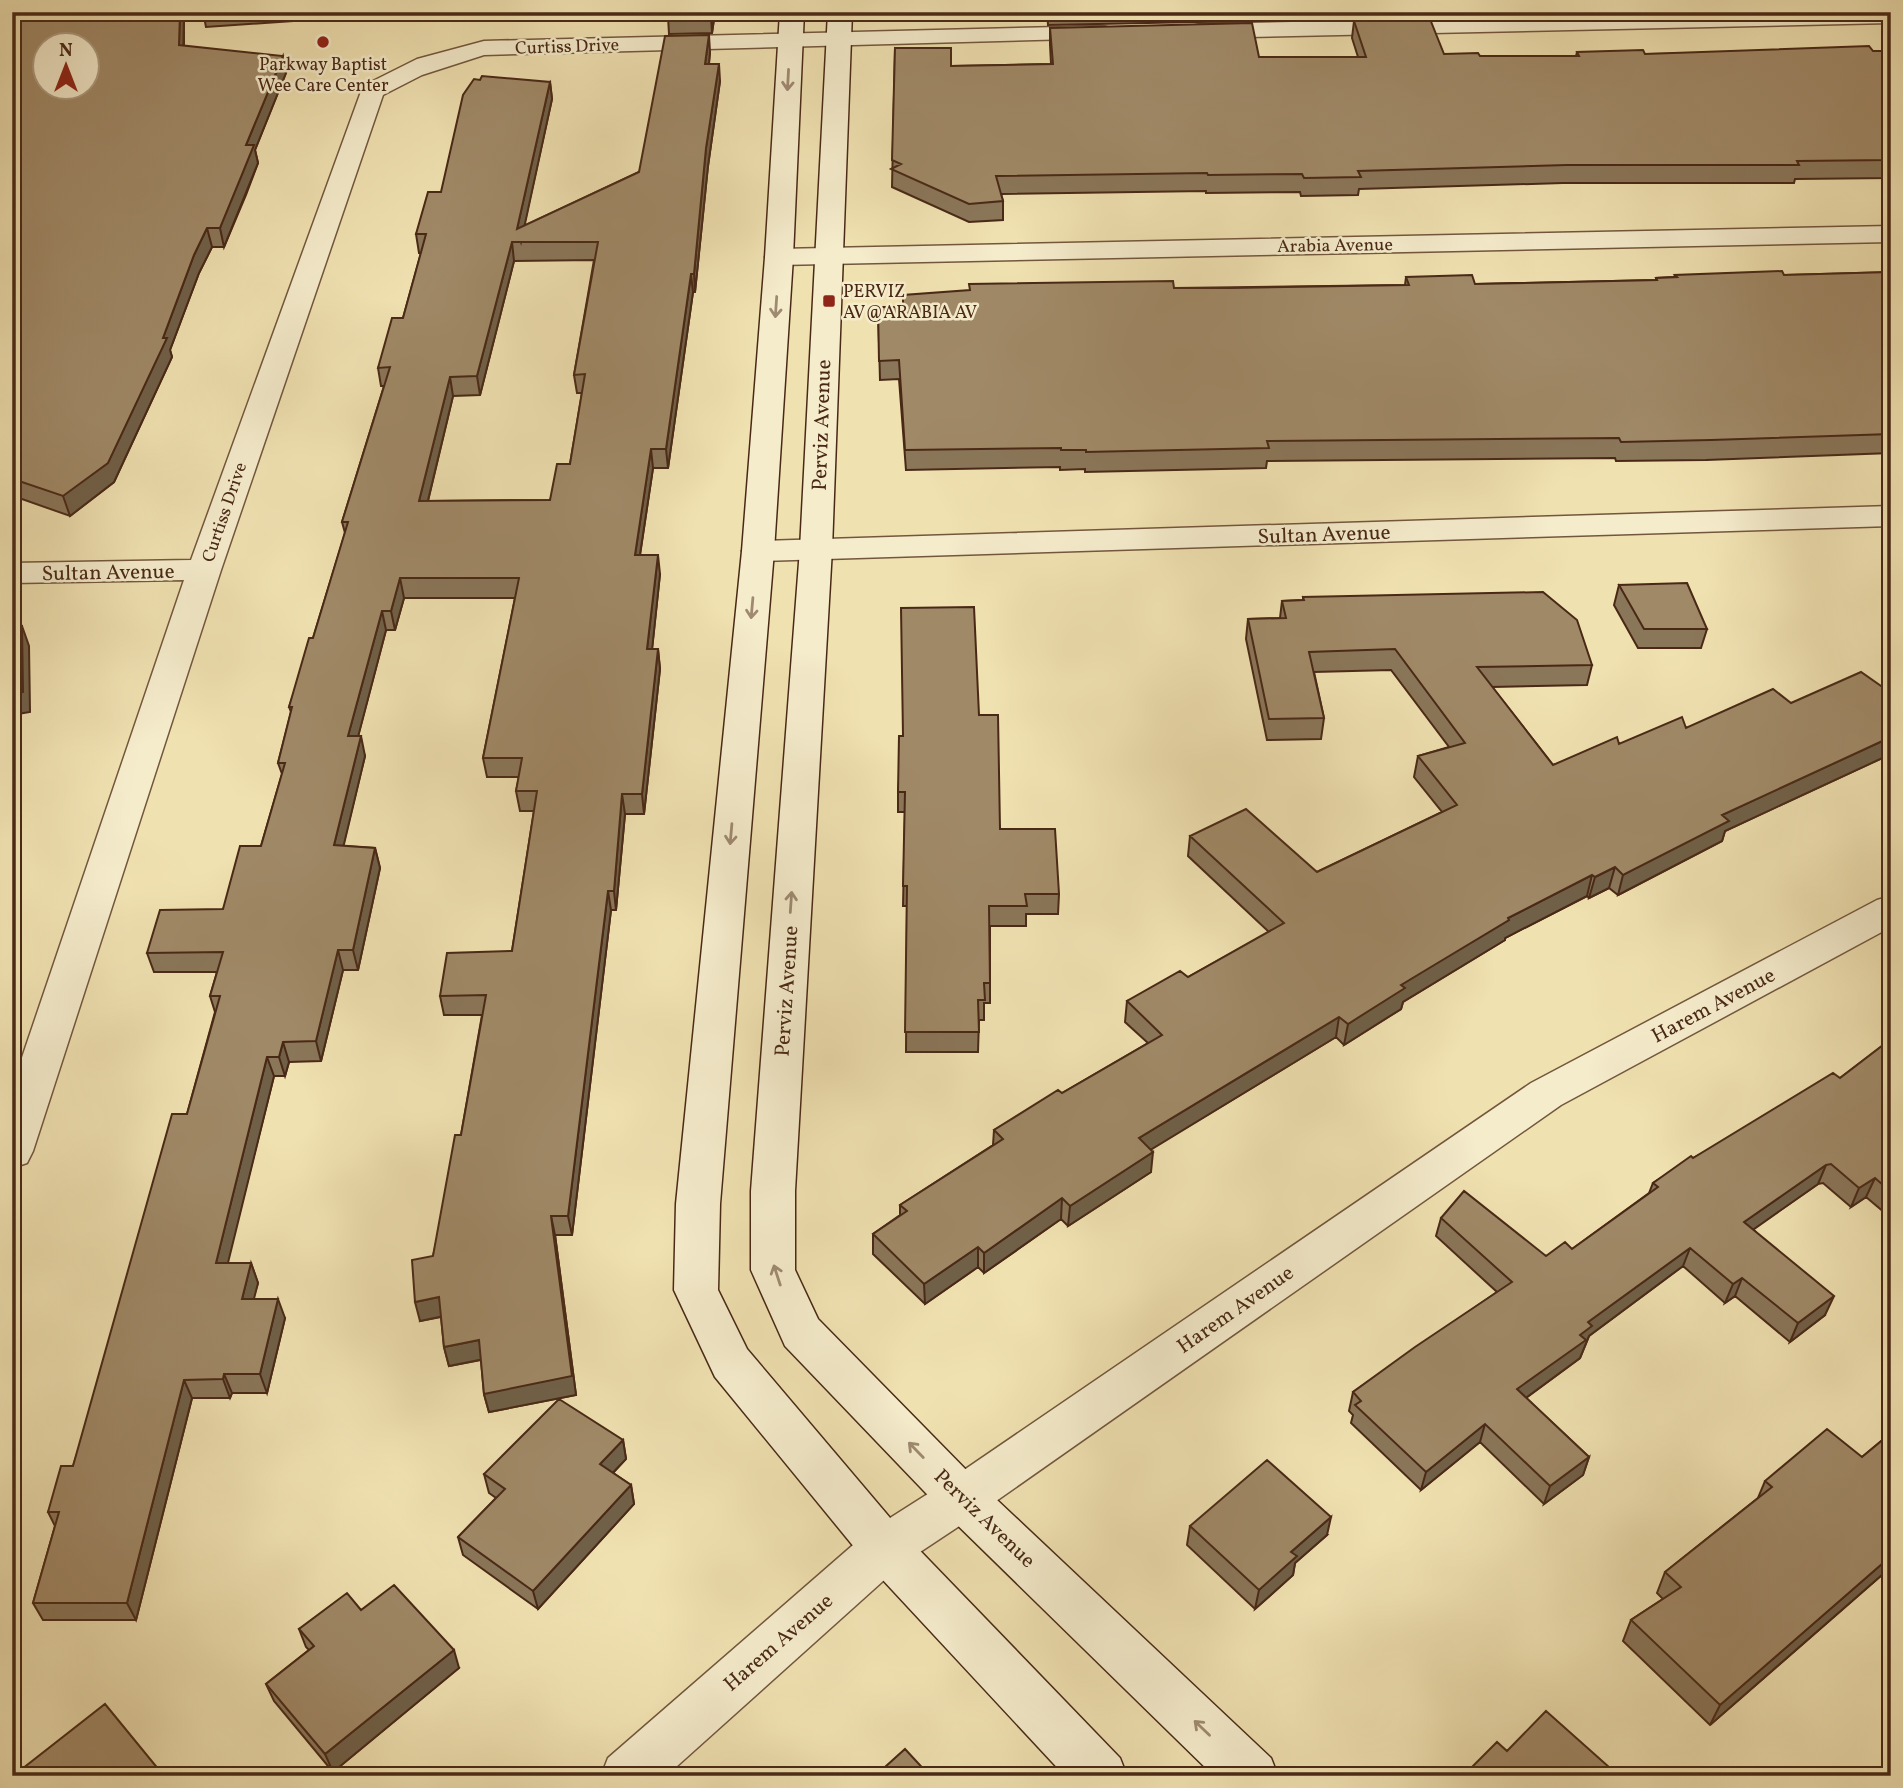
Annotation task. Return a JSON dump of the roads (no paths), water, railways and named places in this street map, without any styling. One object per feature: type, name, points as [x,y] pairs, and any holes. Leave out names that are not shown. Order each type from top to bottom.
[{"type":"street","points":[[1171,32],[1891,16]]},
{"type":"street","points":[[791,26],[779,257],[758,551],[698,1204],[696,1290],[731,1363],[885,1548],[1101,1776]]},
{"type":"street","name":"Curtiss Drive","points":[[12,1151],[204,570],[372,91],[401,73],[430,61],[484,48],[791,26],[1129,32]]},
{"type":"street","name":"Perviz Avenue","points":[[839,26],[816,549],[775,1164],[773,1270],[801,1332],[962,1498],[1252,1776]]},
{"type":"street","name":"Arabia Avenue","points":[[779,257],[1891,234]]},
{"type":"street","name":"Sultan Avenue","points":[[758,551],[1891,516]]},
{"type":"street","name":"Sultan Avenue","points":[[12,573],[204,570]]},
{"type":"street","name":"Harem Avenue","points":[[627,1776],[885,1548],[962,1498],[1546,1094],[1891,911]]},
{"type":"place","name":"Parkway Baptist Wee Care Center","points":[[323,42]]},
{"type":"place","name":"PERVIZ AV@ARABIA AV","points":[[829,301]]}]
